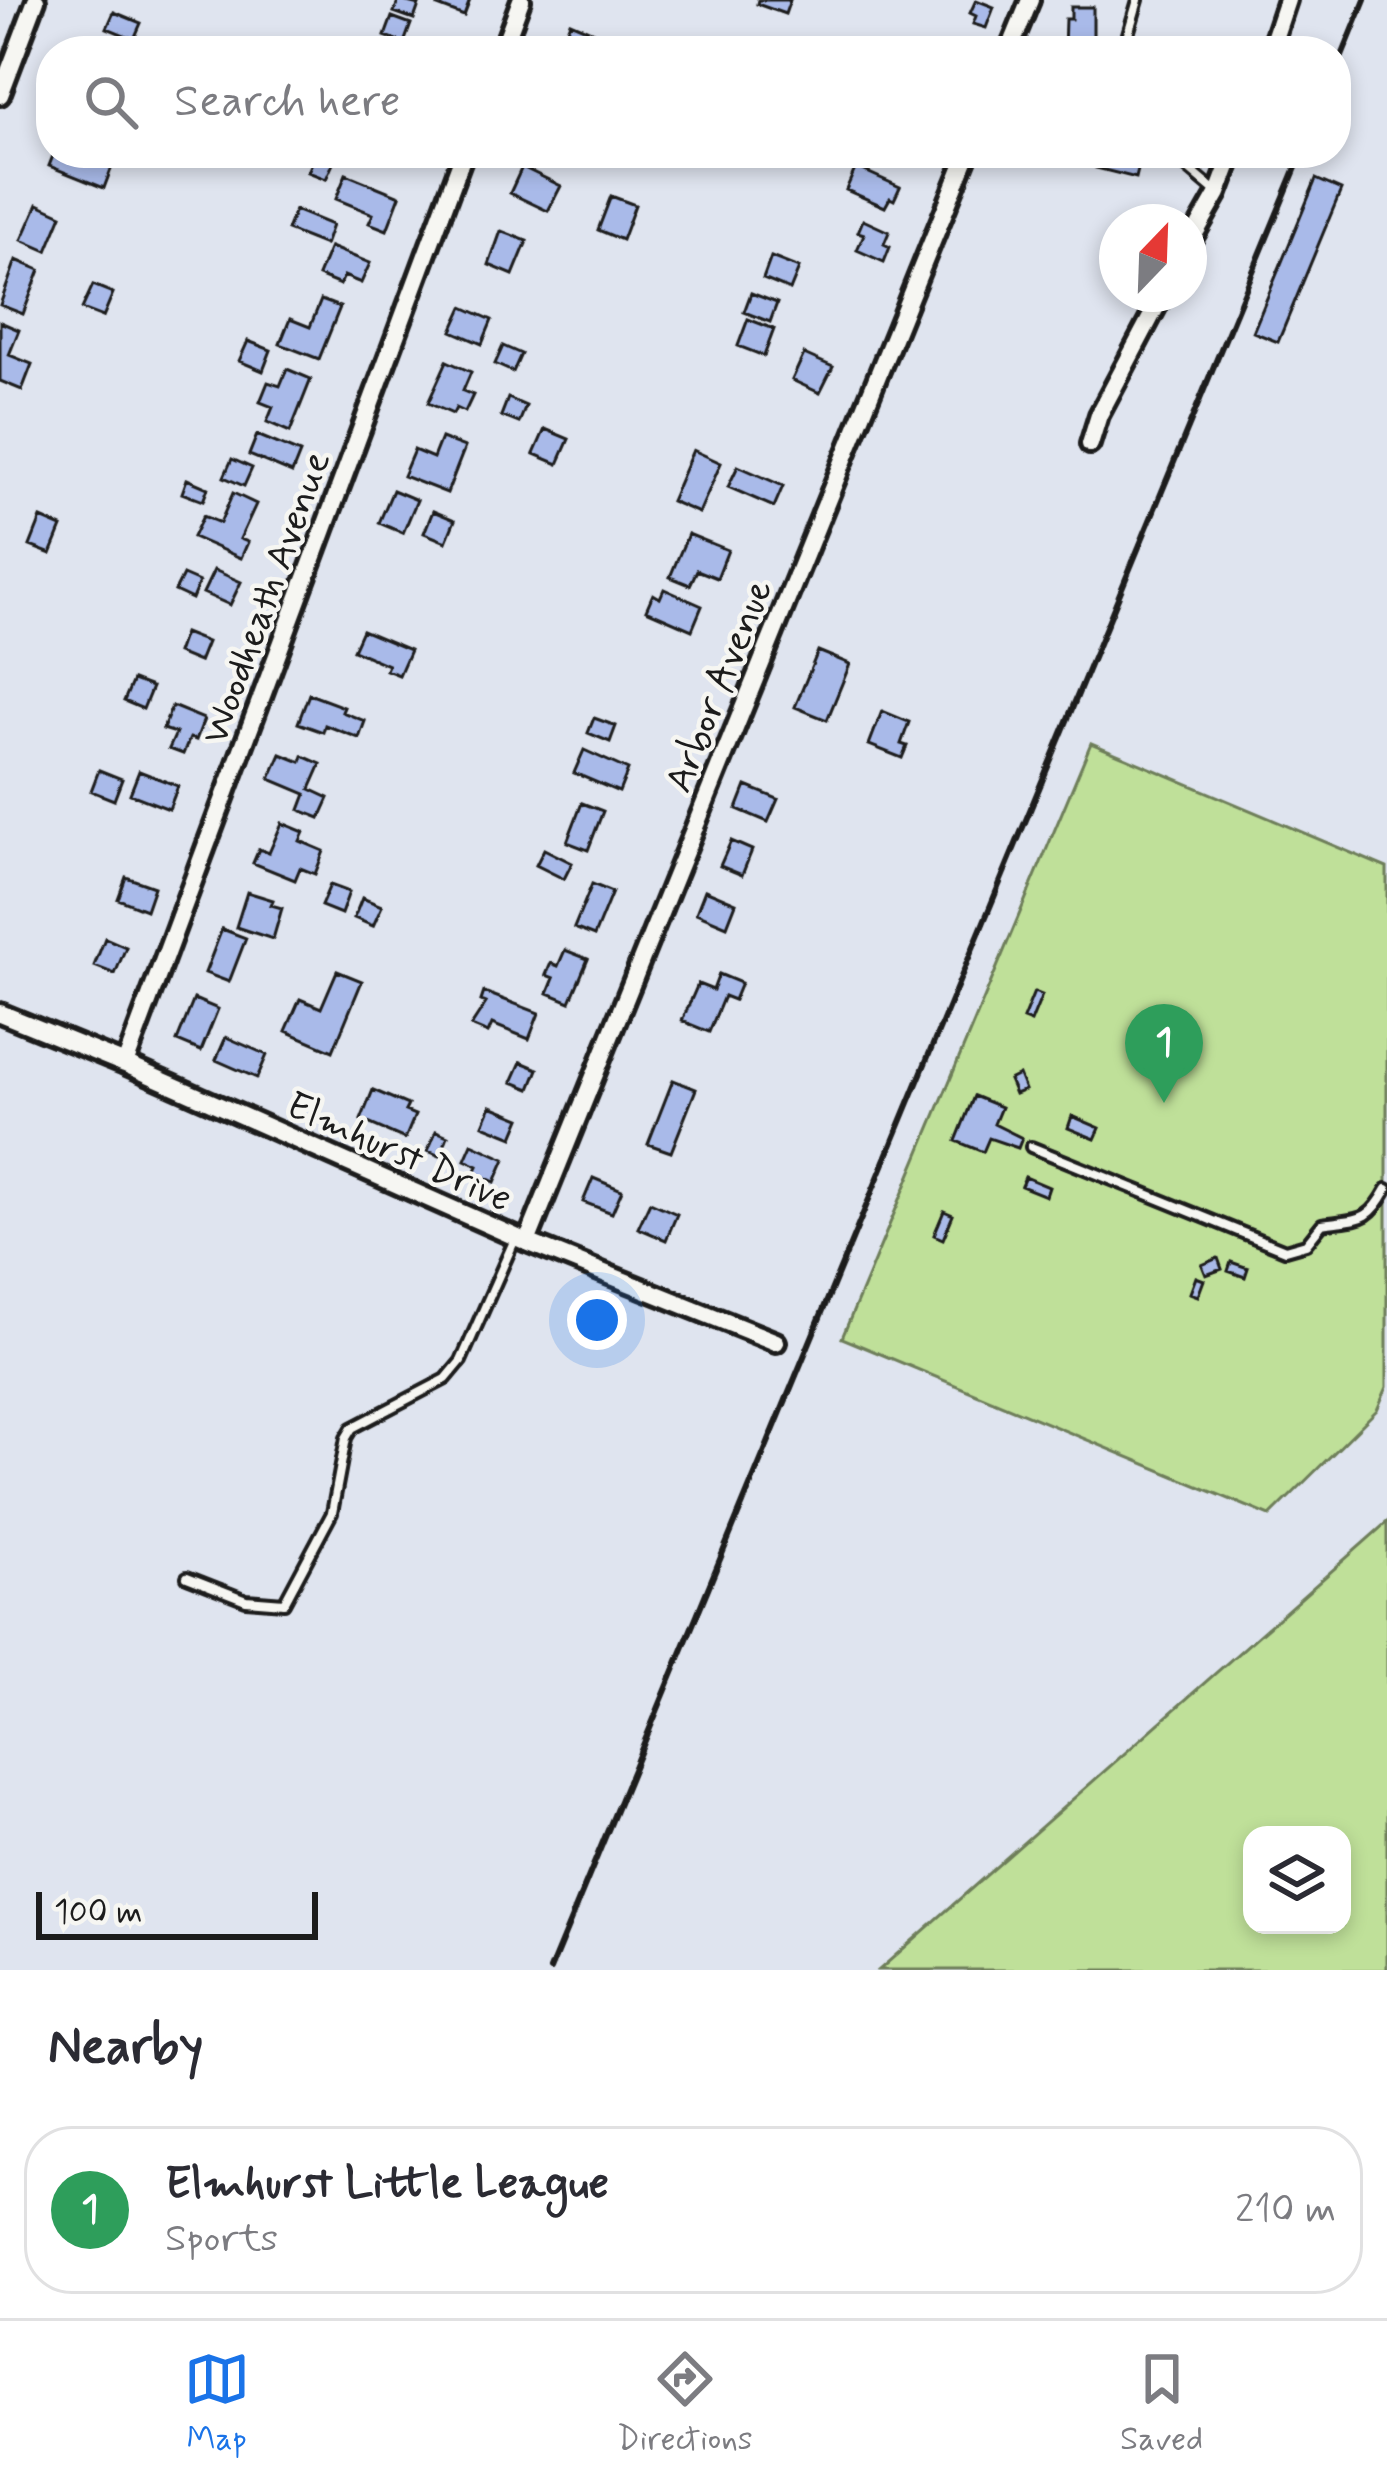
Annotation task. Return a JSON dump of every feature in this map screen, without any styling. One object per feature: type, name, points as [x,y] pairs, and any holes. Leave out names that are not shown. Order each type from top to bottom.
[{"type":"street","points":[[0,94],[36,0]]},
{"type":"street","points":[[508,36],[521,0]]},
{"type":"street","points":[[1016,36],[1030,0]]},
{"type":"street","points":[[1275,36],[1287,0]]},
{"type":"street","name":"Woodheath Avenue","points":[[125,1064],[458,168]]},
{"type":"street","name":"Arbor Avenue","points":[[521,1240],[962,168]]},
{"type":"street","points":[[1207,213],[1228,168]]},
{"type":"street","points":[[1090,444],[1099,415],[1153,312]]},
{"type":"street","name":"Elmhurst Drive","points":[[0,1013],[521,1240],[776,1342]]},
{"type":"lane","points":[[1128,36],[1138,0]]},
{"type":"lane","points":[[1188,168],[1218,194]]},
{"type":"lane","points":[[1031,1147],[1285,1250],[1306,1244],[1322,1224],[1357,1221],[1374,1213],[1387,1189]]},
{"type":"lane","points":[[187,1576],[246,1600],[284,1603],[332,1513],[352,1428],[446,1379],[461,1360],[521,1240]]},
{"type":"green space","points":[[1091,743],[1387,868],[1387,1387],[1377,1410],[1270,1516],[842,1338]]},
{"type":"green space","points":[[1387,1522],[1387,1970],[879,1970]]},
{"type":"building","points":[[399,0],[419,5],[414,19],[394,12]]},
{"type":"building","points":[[440,0],[470,0],[464,16],[438,6]]},
{"type":"building","points":[[758,0],[790,0],[785,14],[757,4]]},
{"type":"building","points":[[976,0],[994,7],[986,28],[973,24],[976,16],[970,13]]},
{"type":"building","points":[[1071,7],[1093,7],[1093,36],[1064,36],[1065,19],[1071,19]]},
{"type":"building","points":[[114,12],[141,23],[135,36],[107,28]]},
{"type":"building","points":[[392,17],[411,24],[407,36],[385,36]]},
{"type":"building","points":[[570,22],[603,36],[564,36]]},
{"type":"building","points":[[54,168],[112,168],[104,188]]},
{"type":"building","points":[[310,168],[331,168],[326,179],[308,172]]},
{"type":"building","points":[[522,168],[561,186],[548,211],[510,193]]},
{"type":"building","points":[[856,168],[900,187],[885,207],[846,190]]},
{"type":"building","points":[[1096,168],[1138,168],[1136,178]]},
{"type":"building","points":[[346,174],[400,196],[387,230],[369,223],[373,214],[336,199]]},
{"type":"building","points":[[1316,179],[1341,190],[1278,342],[1253,332]]},
{"type":"building","points":[[611,196],[635,205],[622,240],[598,230]]},
{"type":"building","points":[[38,204],[62,215],[47,251],[22,240]]},
{"type":"building","points":[[295,210],[332,225],[325,245],[287,230]]},
{"type":"building","points":[[863,220],[889,232],[884,262],[857,250],[864,234],[858,232]]},
{"type":"building","points":[[501,231],[527,241],[513,275],[489,265]]},
{"type":"building","points":[[330,247],[370,263],[361,283],[344,276],[340,285],[318,276]]},
{"type":"building","points":[[771,257],[799,268],[790,290],[763,279]]},
{"type":"building","points":[[16,260],[40,270],[23,314],[0,305]]},
{"type":"building","points":[[93,285],[113,293],[103,317],[82,309]]},
{"type":"building","points":[[751,293],[777,303],[770,322],[744,312]]},
{"type":"building","points":[[321,300],[340,307],[319,359],[280,344],[290,319],[310,327]]},
{"type":"building","points":[[463,307],[492,320],[482,344],[452,331]]},
{"type":"building","points":[[748,319],[774,329],[764,356],[738,346]]},
{"type":"building","points":[[0,322],[19,330],[9,355],[32,364],[22,390],[0,381]]},
{"type":"building","points":[[248,341],[271,350],[263,371],[239,361]]},
{"type":"building","points":[[503,346],[521,354],[513,372],[495,364]]},
{"type":"building","points":[[804,354],[833,367],[820,393],[792,380]]},
{"type":"building","points":[[447,361],[471,372],[463,391],[473,395],[465,412],[456,408],[453,414],[428,403]]},
{"type":"building","points":[[287,369],[311,379],[290,432],[267,422],[273,407],[260,402],[268,382],[280,386]]},
{"type":"building","points":[[508,398],[526,406],[519,423],[501,416]]},
{"type":"building","points":[[545,429],[569,439],[558,464],[534,454]]},
{"type":"building","points":[[257,435],[300,453],[292,473],[249,455]]},
{"type":"building","points":[[441,438],[465,447],[447,493],[403,476],[414,450],[433,458]]},
{"type":"building","points":[[693,450],[721,463],[699,513],[671,501]]},
{"type":"building","points":[[232,459],[252,468],[244,486],[224,477]]},
{"type":"building","points":[[738,466],[783,486],[774,507],[728,487]]},
{"type":"building","points":[[187,479],[208,488],[203,501],[182,493]]},
{"type":"building","points":[[393,490],[417,500],[403,533],[379,523]]},
{"type":"building","points":[[233,493],[256,504],[240,539],[248,542],[241,558],[193,537],[203,516],[220,523]]},
{"type":"building","points":[[433,511],[455,520],[446,542],[424,533]]},
{"type":"building","points":[[41,518],[62,527],[51,554],[30,546]]},
{"type":"building","points":[[688,534],[728,550],[717,578],[697,570],[690,585],[670,577]]},
{"type":"building","points":[[214,570],[241,582],[230,605],[203,593]]},
{"type":"building","points":[[183,575],[199,582],[192,599],[175,591]]},
{"type":"building","points":[[664,589],[702,606],[692,630],[646,610],[653,594],[660,598]]},
{"type":"building","points":[[362,630],[410,650],[399,675],[353,650]]},
{"type":"building","points":[[184,633],[207,642],[199,662],[177,653]]},
{"type":"building","points":[[818,651],[850,664],[827,720],[795,707]]},
{"type":"building","points":[[133,680],[152,687],[143,709],[124,701]]},
{"type":"building","points":[[309,694],[365,721],[359,738],[325,725],[323,732],[298,723]]},
{"type":"building","points":[[172,706],[204,719],[196,740],[190,738],[183,754],[169,749],[176,733],[163,729]]},
{"type":"building","points":[[882,711],[909,722],[901,744],[907,746],[902,758],[869,745]]},
{"type":"building","points":[[594,718],[616,726],[610,742],[588,733]]},
{"type":"building","points":[[584,750],[628,770],[619,792],[574,773]]},
{"type":"building","points":[[281,754],[321,764],[310,789],[329,798],[320,818],[300,810],[306,794],[270,779]]},
{"type":"building","points":[[99,770],[122,779],[114,800],[91,791]]},
{"type":"building","points":[[139,771],[178,786],[169,809],[130,794]]},
{"type":"building","points":[[746,786],[778,799],[768,822],[737,809]]},
{"type":"building","points":[[582,803],[603,811],[588,850],[567,842]]},
{"type":"building","points":[[282,823],[304,832],[300,841],[324,851],[315,874],[300,868],[295,880],[253,863],[259,849],[269,853]]},
{"type":"building","points":[[731,841],[752,850],[742,875],[720,866]]},
{"type":"building","points":[[544,849],[572,863],[564,879],[536,865]]},
{"type":"building","points":[[126,877],[154,887],[146,910],[118,899]]},
{"type":"building","points":[[592,884],[612,892],[594,936],[574,928]]},
{"type":"building","points":[[330,885],[349,892],[341,914],[321,906]]},
{"type":"building","points":[[705,890],[736,903],[727,926],[696,913]]},
{"type":"building","points":[[247,892],[282,908],[273,939],[236,927]]},
{"type":"building","points":[[362,898],[382,906],[373,926],[354,918]]},
{"type":"building","points":[[222,929],[246,938],[229,982],[205,973]]},
{"type":"building","points":[[105,938],[126,947],[115,974],[94,966]]},
{"type":"building","points":[[565,950],[588,959],[570,1002],[548,993],[554,978],[546,975],[551,963],[558,966]]},
{"type":"building","points":[[337,971],[362,981],[333,1051],[286,1031],[300,999],[321,1008]]},
{"type":"building","points":[[719,974],[741,983],[734,1000],[724,996],[709,1032],[682,1021],[698,984],[713,990]]},
{"type":"building","points":[[484,992],[539,1013],[529,1039],[492,1024],[488,1033],[471,1026],[486,1003],[481,1001]]},
{"type":"building","points":[[1034,992],[1042,995],[1031,1022],[1023,1019]]},
{"type":"building","points":[[194,999],[218,1009],[201,1051],[177,1041]]},
{"type":"building","points":[[226,1037],[267,1055],[257,1078],[216,1060]]},
{"type":"building","points":[[521,1062],[538,1069],[530,1089],[512,1082]]},
{"type":"building","points":[[1019,1075],[1025,1090],[1015,1094],[1009,1080]]},
{"type":"building","points":[[673,1080],[696,1089],[671,1152],[648,1144]]},
{"type":"building","points":[[373,1090],[408,1105],[405,1111],[415,1115],[405,1139],[361,1120]]},
{"type":"building","points":[[974,1096],[1001,1107],[994,1124],[1022,1138],[1018,1148],[989,1138],[983,1152],[956,1141]]},
{"type":"building","points":[[491,1106],[521,1118],[513,1137],[483,1125]]},
{"type":"building","points":[[1072,1116],[1100,1128],[1095,1139],[1068,1128]]},
{"type":"building","points":[[436,1131],[448,1136],[440,1156],[428,1151]]},
{"type":"building","points":[[472,1144],[505,1159],[495,1182],[475,1173],[478,1166],[465,1160]]},
{"type":"building","points":[[1025,1177],[1049,1187],[1046,1196],[1021,1186]]},
{"type":"building","points":[[593,1178],[622,1190],[612,1213],[583,1202]]},
{"type":"building","points":[[650,1202],[677,1214],[666,1240],[638,1228]]},
{"type":"building","points":[[944,1211],[953,1215],[943,1239],[934,1235]]},
{"type":"building","points":[[1218,1258],[1222,1269],[1206,1275],[1202,1265]]},
{"type":"building","points":[[1231,1262],[1248,1268],[1245,1277],[1228,1271]]},
{"type":"building","points":[[1196,1277],[1204,1280],[1198,1296],[1190,1293]]},
{"type":"railway","points":[[1350,36],[1365,0]]},
{"type":"railway","points":[[550,1970],[1296,168]]},
{"type":"place","name":"Elmhurst Little League","points":[[1164,1103]]}]
